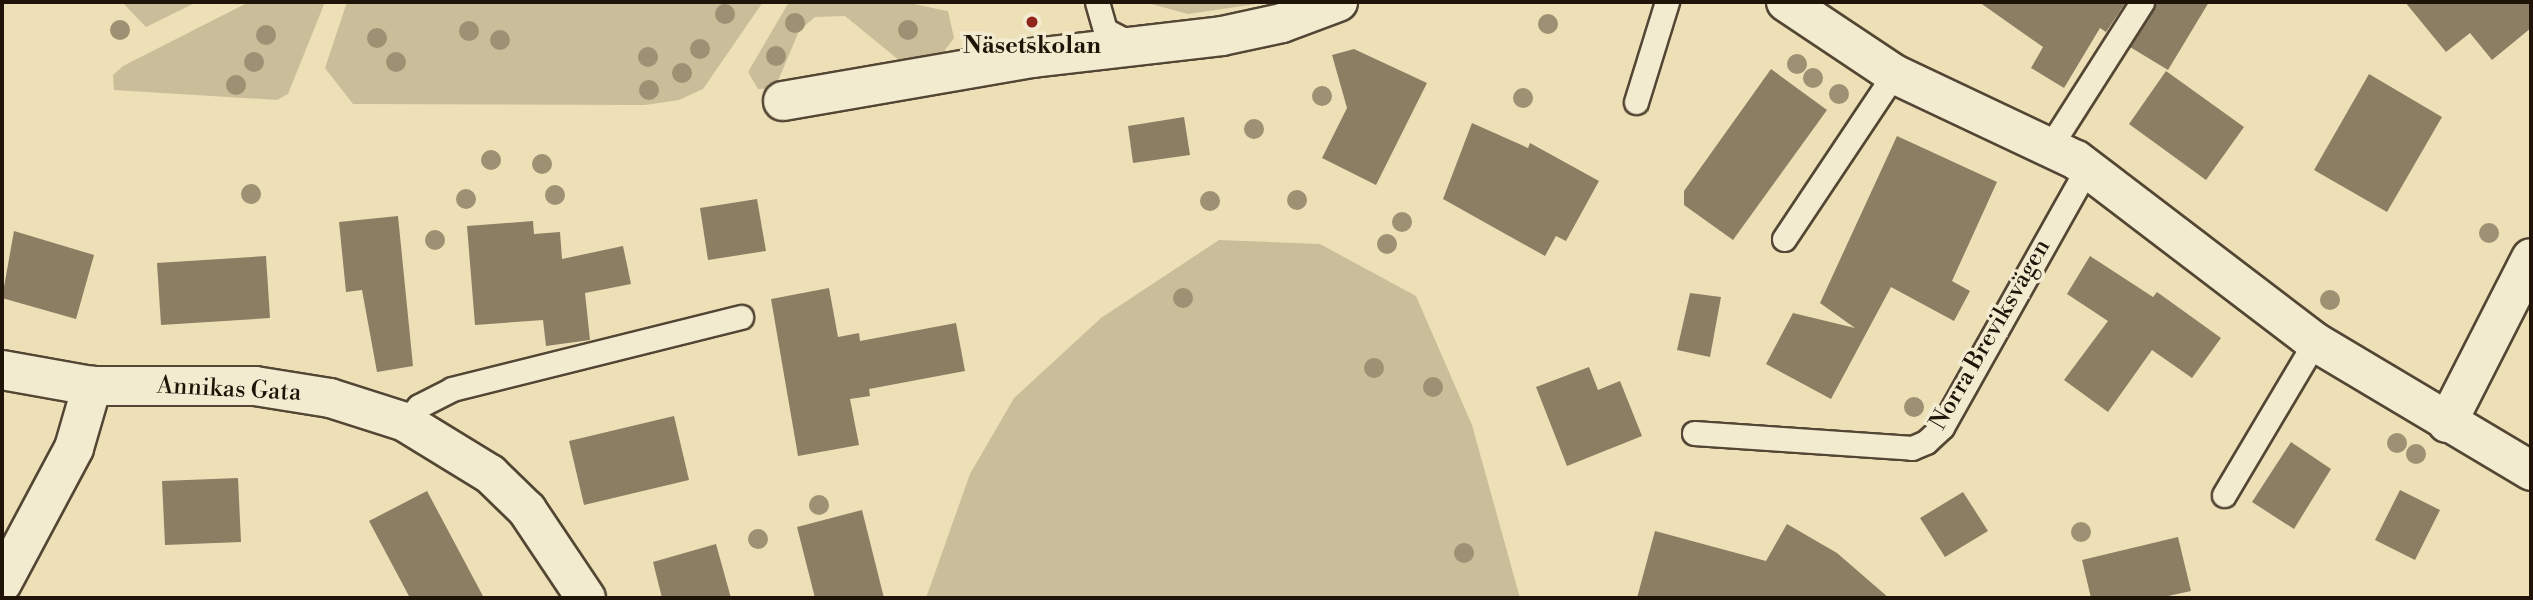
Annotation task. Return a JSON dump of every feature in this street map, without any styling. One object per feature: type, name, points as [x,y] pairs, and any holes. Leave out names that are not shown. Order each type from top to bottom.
[{"type":"street","points":[[783,101],[1282,23],[1338,2]]},
{"type":"street","points":[[1786,2],[1894,74],[2050,145],[2087,169],[2315,341],[2447,423],[2531,471]]},
{"type":"street","points":[[2447,423],[2531,258]]},
{"type":"street","name":"Annikas Gata","points":[[2,370],[92,386],[255,386],[330,398],[405,422],[490,474],[527,510],[586,598]]},
{"type":"street","points":[[2,583],[74,448],[92,386]]},
{"type":"lane","points":[[1097,2],[1105,30],[1138,45]]},
{"type":"lane","points":[[1636,103],[1667,2]]},
{"type":"lane","points":[[2050,145],[2142,2]]},
{"type":"lane","points":[[1784,239],[1894,74]]},
{"type":"lane","name":"Norra Breviksvägen","points":[[1694,433],[1912,448],[1926,442],[1942,427],[2087,169]]},
{"type":"lane","points":[[405,422],[419,406],[452,389],[741,317]]},
{"type":"lane","points":[[2224,495],[2315,341]]},
{"type":"shaded area","points":[[122,2],[197,2],[146,27]]},
{"type":"shaded area","points":[[249,2],[325,2],[288,94],[277,100],[114,90],[113,75],[123,66]]},
{"type":"shaded area","points":[[347,2],[763,2],[703,89],[679,100],[645,105],[353,104],[325,68]]},
{"type":"shaded area","points":[[789,2],[905,2],[948,11],[954,38],[942,54],[900,61],[845,16],[815,17],[799,31],[775,88],[758,89],[748,72]]},
{"type":"shaded area","points":[[1144,2],[1270,2],[1188,14]]},
{"type":"shaded area","points":[[1219,240],[1320,244],[1416,296],[1472,425],[1520,598],[926,598],[970,474],[1014,398],[1101,318]]},
{"type":"building","points":[[1979,2],[2126,2],[2106,32],[2100,28],[2064,88],[2031,68],[2043,47]]},
{"type":"building","points":[[2156,2],[2209,2],[2168,70],[2130,47]]},
{"type":"building","points":[[2405,2],[2531,2],[2531,28],[2492,60],[2470,33],[2446,52]]},
{"type":"building","points":[[1354,49],[1427,83],[1376,185],[1322,158],[1347,108],[1332,55]]},
{"type":"building","points":[[1771,69],[1827,110],[1733,240],[1684,205],[1684,191]]},
{"type":"building","points":[[2166,71],[2244,127],[2206,180],[2129,124]]},
{"type":"building","points":[[2369,74],[2442,117],[2387,212],[2314,170]]},
{"type":"building","points":[[1184,117],[1190,155],[1133,163],[1128,126]]},
{"type":"building","points":[[1472,123],[1528,148],[1530,143],[1599,181],[1566,241],[1556,236],[1545,256],[1443,199]]},
{"type":"building","points":[[1897,136],[1997,182],[1952,281],[1970,291],[1954,321],[1891,287],[1831,399],[1766,364],[1793,313],[1855,328],[1820,303]]},
{"type":"building","points":[[757,199],[766,251],[708,260],[700,208]]},
{"type":"building","points":[[398,216],[413,366],[377,372],[362,290],[346,292],[339,222]]},
{"type":"building","points":[[533,221],[534,234],[560,232],[562,259],[623,246],[631,284],[585,293],[590,340],[546,346],[543,320],[475,325],[467,226]]},
{"type":"building","points":[[14,231],[94,255],[76,319],[2,298]]},
{"type":"building","points":[[266,256],[270,318],[161,325],[157,263]]},
{"type":"building","points":[[2090,256],[2153,297],[2157,292],[2221,338],[2192,378],[2152,350],[2108,412],[2064,380],[2108,321],[2067,294]]},
{"type":"building","points":[[829,288],[838,337],[859,333],[860,341],[956,323],[965,371],[869,389],[870,396],[850,399],[859,445],[798,456],[771,299]]},
{"type":"building","points":[[1690,293],[1721,297],[1710,357],[1677,350]]},
{"type":"building","points":[[1589,367],[1598,390],[1620,381],[1642,436],[1567,466],[1536,387]]},
{"type":"building","points":[[674,416],[689,480],[584,505],[569,441]]},
{"type":"building","points":[[2291,442],[2331,469],[2294,529],[2252,502]]},
{"type":"building","points":[[238,478],[241,542],[165,545],[162,481]]},
{"type":"building","points":[[2400,490],[2440,510],[2415,560],[2375,540]]},
{"type":"building","points":[[427,491],[484,598],[410,598],[369,521]]},
{"type":"building","points":[[1963,492],[1988,531],[1945,557],[1920,518]]},
{"type":"building","points":[[862,510],[884,598],[815,598],[797,527]]},
{"type":"building","points":[[1787,524],[1837,553],[1889,598],[1637,598],[1655,531],[1766,561]]},
{"type":"building","points":[[2178,537],[2191,591],[2159,598],[2091,598],[2082,560]]},
{"type":"building","points":[[716,544],[731,598],[662,598],[653,562]]},
{"type":"place","name":"Näsetskolan","points":[[1032,22]]}]
